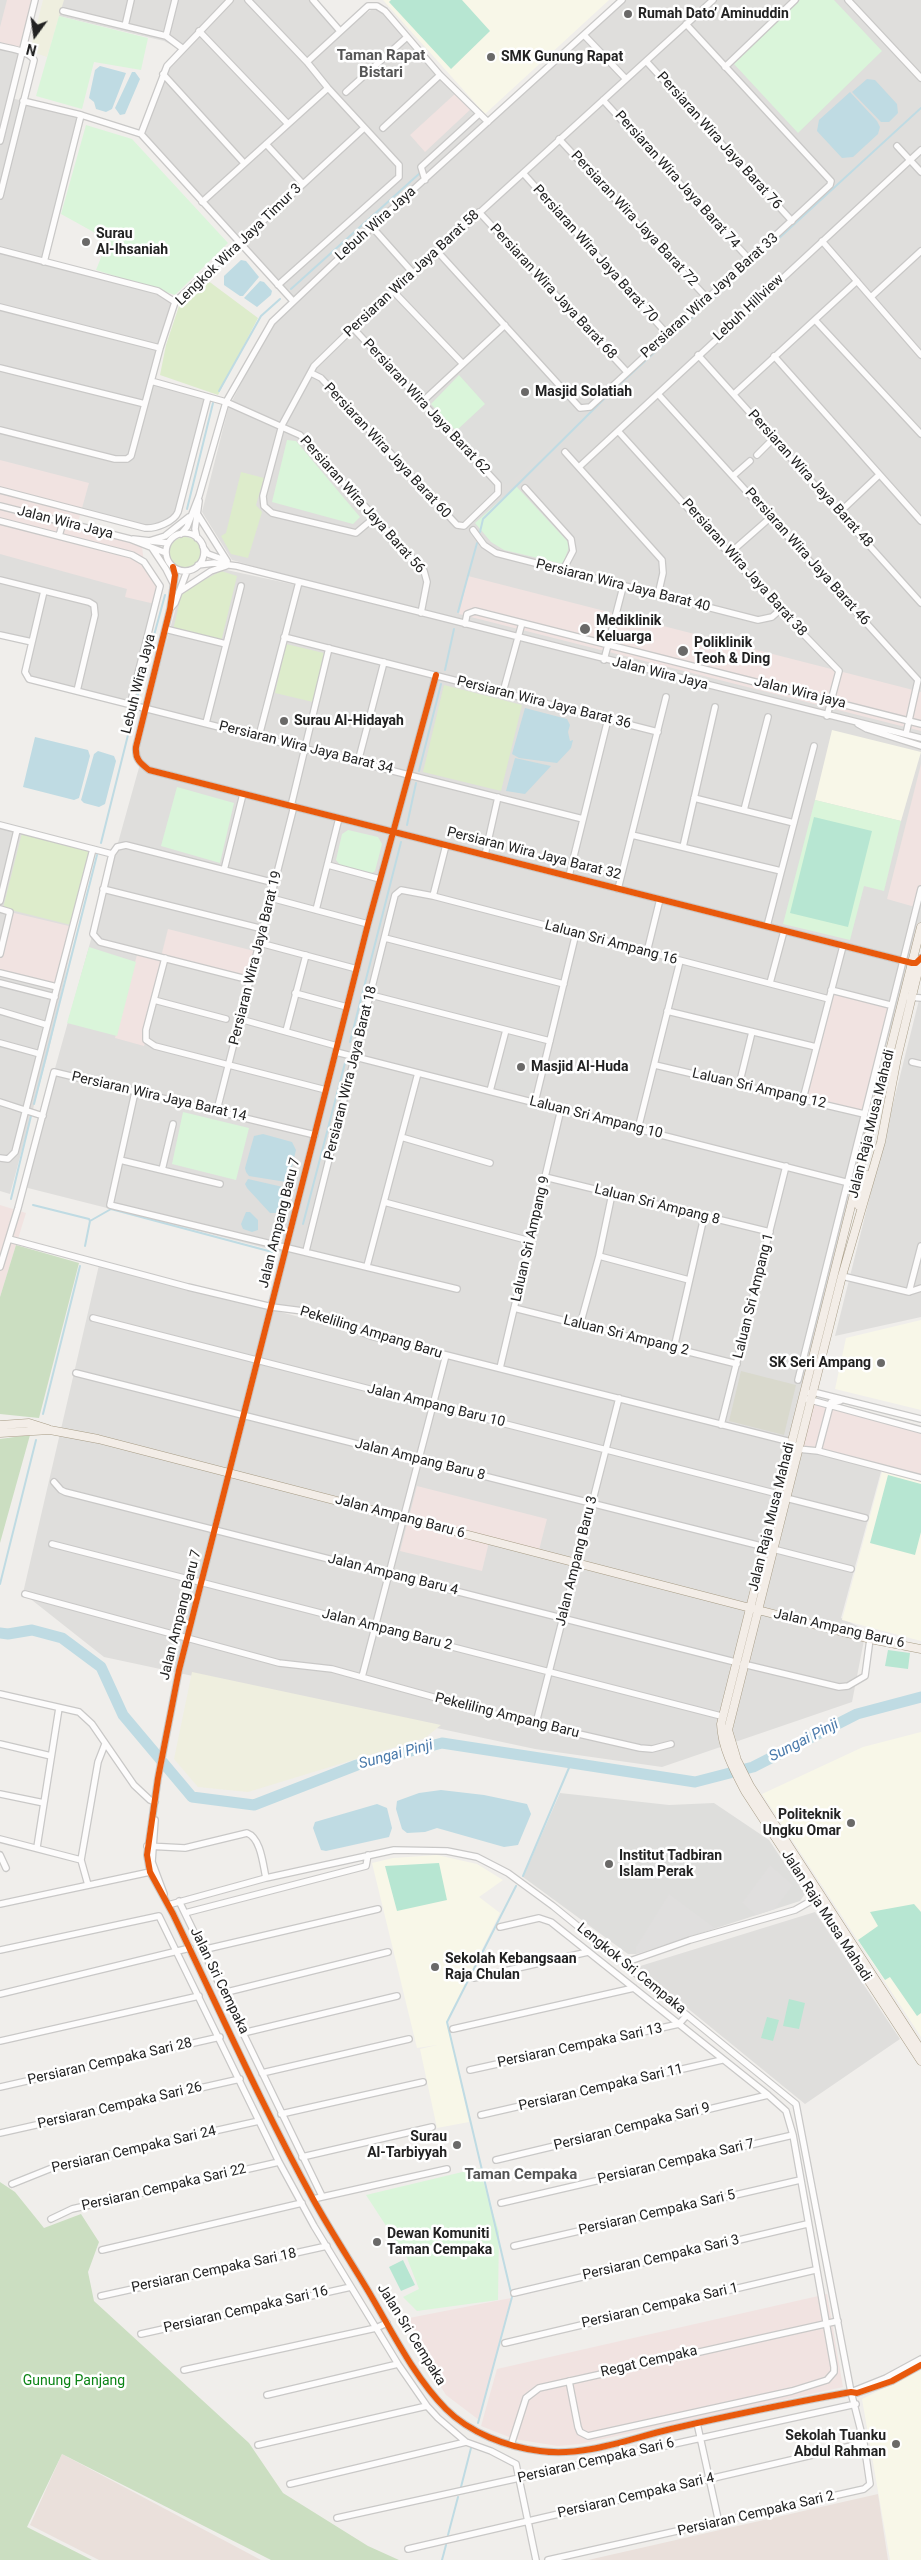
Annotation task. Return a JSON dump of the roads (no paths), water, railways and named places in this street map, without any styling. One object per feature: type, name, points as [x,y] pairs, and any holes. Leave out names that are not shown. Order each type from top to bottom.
[{"type":"main road","name":"Jalan Raja Musa Mahadi","points":[[782,1496],[798,1449],[842,1276],[881,1142],[908,997],[912,963],[921,927]]},
{"type":"main road","name":"Jalan Raja Musa Mahadi","points":[[921,959],[908,997],[791,1442],[782,1496],[753,1609],[735,1662],[721,1716],[722,1738],[746,1787],[921,2050]]},
{"type":"main road","points":[[842,1276],[860,1202],[859,1185],[865,1183],[884,1118]]},
{"type":"main road","name":"Jalan Ampang Baru 6","points":[[0,1427],[29,1423],[50,1430],[98,1439],[870,1639],[921,1648]]},
{"type":"main road","name":"Jalan Ampang Baru 6","points":[[0,1427],[50,1430]]},
{"type":"main road","name":"Jalan Raja Musa Mahadi","points":[[733,1760],[728,1730],[744,1664],[753,1609]]},
{"type":"main road","name":"Jalan Raja Musa Mahadi","points":[[818,1897],[921,2061]]},
{"type":"street","points":[[0,141],[35,0]]},
{"type":"street","points":[[125,26],[131,0]]},
{"type":"street","points":[[166,36],[175,0]]},
{"type":"street","points":[[141,134],[163,74],[182,48],[230,0]]},
{"type":"street","points":[[248,0],[307,62],[328,88],[399,165],[399,177],[278,285]]},
{"type":"street","points":[[313,0],[340,31]]},
{"type":"street","name":"Lebuh Wira Jaya","points":[[197,538],[195,515],[199,496],[226,402],[265,332],[292,302],[372,227],[622,0]]},
{"type":"street","name":"Persiaran Wira Jaya Barat 58","points":[[375,517],[356,532],[272,513],[264,506],[263,496],[282,425],[314,366],[625,78],[713,0]]},
{"type":"street","points":[[686,24],[725,68],[795,0]]},
{"type":"street","points":[[848,0],[921,78]]},
{"type":"street","points":[[307,62],[368,6],[377,6],[385,12],[440,75],[488,122]]},
{"type":"street","points":[[63,11],[166,36],[182,48]]},
{"type":"street","points":[[199,31],[288,124]]},
{"type":"street","points":[[584,35],[625,78]]},
{"type":"street","points":[[346,92],[407,37]]},
{"type":"street","points":[[0,46],[22,52],[31,56],[34,60],[0,196]]},
{"type":"street","name":"Persiaran Wira Jaya Barat 76","points":[[646,61],[792,222]]},
{"type":"street","name":"Persiaran Wira Jaya Barat 33","points":[[505,324],[580,408],[590,407],[830,185],[831,181],[828,177],[725,68]]},
{"type":"street","points":[[163,74],[244,163]]},
{"type":"street","points":[[383,128],[440,75]]},
{"type":"street","points":[[202,202],[328,88]]},
{"type":"street","name":"Persiaran Wira Jaya Barat 74","points":[[603,100],[750,260]]},
{"type":"street","points":[[23,101],[81,115],[141,134],[292,302]]},
{"type":"street","points":[[425,180],[421,168],[479,114]]},
{"type":"street","points":[[44,262],[81,115]]},
{"type":"street","name":"Lengkok Wira Jaya Timur 3","points":[[0,430],[121,460],[127,459],[133,452],[160,348],[175,302],[364,128]]},
{"type":"street","name":"Persiaran Wira Jaya Barat 72","points":[[560,139],[708,299]]},
{"type":"street","points":[[266,144],[303,184]]},
{"type":"street","points":[[897,146],[921,172]]},
{"type":"street","name":"Lebuh Hillview","points":[[579,467],[921,150]]},
{"type":"street","name":"Persiaran Wira Jaya Barat 70","points":[[523,174],[668,335]]},
{"type":"street","name":"Persiaran Wira Jaya Barat 68","points":[[479,212],[627,372]]},
{"type":"street","points":[[372,227],[413,273]]},
{"type":"street","points":[[822,241],[920,351]]},
{"type":"street","points":[[0,250],[158,291],[175,302]]},
{"type":"street","points":[[422,402],[505,324],[437,251]]},
{"type":"street","points":[[871,297],[921,251]]},
{"type":"street","points":[[734,394],[857,281]]},
{"type":"street","points":[[393,291],[463,364]]},
{"type":"street","points":[[0,307],[160,348]]},
{"type":"street","points":[[815,320],[921,434]]},
{"type":"street","name":"Persiaran Wira Jaya Barat 62","points":[[353,328],[500,488]]},
{"type":"street","name":"Persiaran Wira Jaya Barat 48","points":[[698,355],[921,603]]},
{"type":"street","points":[[774,356],[921,521]]},
{"type":"street","points":[[0,368],[145,404]]},
{"type":"street","name":"Persiaran Wira Jaya Barat 60","points":[[310,373],[320,378],[454,523],[461,527],[464,526],[498,493],[500,488]]},
{"type":"street","name":"Persiaran Wira Jaya Barat 56","points":[[151,381],[226,402],[282,425],[300,435],[426,576],[427,588],[421,613]]},
{"type":"street","name":"Persiaran Wira Jaya Barat 46","points":[[658,394],[918,680],[906,734]]},
{"type":"street","points":[[0,490],[145,528],[153,528],[164,524],[176,516],[178,512],[208,396]]},
{"type":"street","name":"Persiaran Wira Jaya Barat 38","points":[[618,431],[780,610],[839,671],[827,716]]},
{"type":"street","points":[[757,455],[773,439]]},
{"type":"street","points":[[565,452],[662,560],[663,573],[658,595]]},
{"type":"street","points":[[733,476],[750,461]]},
{"type":"street","points":[[840,512],[879,475]]},
{"type":"street","points":[[525,488],[571,539],[572,552],[563,570]]},
{"type":"street","name":"Jalan Wira Jaya","points":[[0,506],[150,544],[166,553]]},
{"type":"street","points":[[174,585],[150,544],[195,515],[227,563],[178,592]]},
{"type":"street","name":"Lebuh Wira Jaya","points":[[182,534],[195,515]]},
{"type":"street","points":[[730,553],[771,517]]},
{"type":"street","points":[[0,521],[132,555],[144,562],[160,586],[130,705]]},
{"type":"street","points":[[59,536],[63,522]]},
{"type":"street","name":"Persiaran Wira Jaya Barat 40","points":[[473,530],[484,544],[496,553],[623,587],[758,620],[772,617],[780,610]]},
{"type":"street","points":[[182,534],[197,538],[203,547],[203,558],[198,565],[187,571],[173,567],[166,553],[168,543],[182,534]]},
{"type":"street","name":"Jalan Wira Jaya","points":[[150,544],[168,543]]},
{"type":"street","name":"Jalan Wira Jaya","points":[[203,547],[208,554],[237,566],[827,716],[856,723],[869,723],[921,738]]},
{"type":"street","name":"Jalan Wira Jaya","points":[[198,565],[227,563]]},
{"type":"street","name":"Lebuh Wira Jaya","points":[[140,764],[135,756],[136,747],[170,609],[175,575],[173,567]]},
{"type":"street","name":"Lebuh Wira Jaya","points":[[170,609],[187,571]]},
{"type":"street","points":[[0,580],[89,602],[94,605],[95,615],[77,691]]},
{"type":"street","points":[[259,736],[299,582]]},
{"type":"street","points":[[206,723],[241,586]]},
{"type":"street","points":[[604,660],[623,587]]},
{"type":"street","points":[[0,635],[32,642],[44,591]]},
{"type":"street","name":"Jalan Wira jaya","points":[[465,624],[469,612],[474,611],[921,724]]},
{"type":"street","points":[[503,692],[522,624]]},
{"type":"street","points":[[165,629],[226,644]]},
{"type":"street","name":"Persiaran Wira Jaya Barat 36","points":[[284,637],[658,732]]},
{"type":"street","name":"Persiaran Wira Jaya Barat 34","points":[[32,642],[25,672],[26,677],[583,819]]},
{"type":"street","name":"Persiaran Wira Jaya Barat 19","points":[[217,1110],[275,883],[305,748],[330,648]]},
{"type":"street","points":[[358,762],[384,662]]},
{"type":"street","name":"Jalan Ampang Baru 7","points":[[158,1778],[187,1637],[231,1473],[368,924],[436,675]]},
{"type":"street","points":[[618,888],[666,697]]},
{"type":"street","points":[[682,847],[715,707]]},
{"type":"street","points":[[744,810],[768,717]]},
{"type":"street","points":[[569,876],[608,719]]},
{"type":"street","name":"Jalan Wira Jaya","points":[[856,723],[867,730],[921,746]]},
{"type":"street","points":[[767,926],[814,746]]},
{"type":"street","name":"Persiaran Wira Jaya Barat 32","points":[[140,764],[149,770],[912,963]]},
{"type":"street","points":[[224,870],[244,794]]},
{"type":"street","points":[[485,855],[498,797]]},
{"type":"street","points":[[694,798],[794,823]]},
{"type":"street","points":[[316,910],[340,818]]},
{"type":"street","points":[[0,825],[112,854]]},
{"type":"street","points":[[0,900],[3,877],[18,830]]},
{"type":"street","points":[[632,835],[781,871]]},
{"type":"street","points":[[250,980],[95,938],[93,934],[103,888],[112,854],[117,847],[126,845],[275,883]]},
{"type":"street","points":[[433,896],[446,845]]},
{"type":"street","points":[[0,1158],[8,1159],[15,1152],[93,849]]},
{"type":"street","points":[[328,865],[380,879]]},
{"type":"street","points":[[103,888],[263,929]]},
{"type":"street","points":[[798,1380],[890,1005],[921,889]]},
{"type":"street","name":"Laluan Sri Ampang 16","points":[[395,895],[401,890],[433,896],[829,999]]},
{"type":"street","name":"Persiaran Wira Jaya Barat 18","points":[[306,1251],[395,895]]},
{"type":"street","points":[[271,898],[368,924]]},
{"type":"street","points":[[647,952],[660,899]]},
{"type":"street","points":[[0,909],[10,912],[0,954]]},
{"type":"street","points":[[770,983],[784,931]]},
{"type":"street","points":[[535,1102],[576,933]]},
{"type":"street","points":[[385,938],[564,984]]},
{"type":"street","points":[[260,942],[357,969]]},
{"type":"street","points":[[803,1099],[843,946]]},
{"type":"street","points":[[286,1031],[306,954]]},
{"type":"street","points":[[165,958],[146,1030],[146,1040],[155,1046],[326,1090]]},
{"type":"street","points":[[912,963],[918,962],[921,959]]},
{"type":"street","points":[[638,1129],[680,961]]},
{"type":"street","points":[[0,973],[57,987]]},
{"type":"street","points":[[0,983],[55,997]]},
{"type":"street","points":[[831,990],[890,1005]]},
{"type":"street","points":[[296,993],[347,1007]]},
{"type":"street","points":[[371,995],[550,1041]]},
{"type":"street","points":[[908,997],[921,998]]},
{"type":"street","points":[[154,1000],[226,1019]]},
{"type":"street","points":[[0,1011],[47,1025]]},
{"type":"street","points":[[667,1011],[816,1047]]},
{"type":"street","name":"Persiaran Wira Jaya Barat 18","points":[[240,1019],[286,1031],[337,1049]]},
{"type":"street","points":[[490,1091],[506,1030]]},
{"type":"street","points":[[739,1085],[752,1032]]},
{"type":"street","points":[[0,1043],[40,1054]]},
{"type":"street","name":"Laluan Sri Ampang 10","points":[[337,1049],[356,1057],[859,1185]]},
{"type":"street","points":[[912,1062],[921,1064]]},
{"type":"street","name":"Laluan Sri Ampang 12","points":[[655,1065],[864,1114]]},
{"type":"street","name":"Persiaran Wira Jaya Barat 14","points":[[0,1267],[54,1072],[315,1135]]},
{"type":"street","points":[[367,1266],[418,1073]]},
{"type":"street","points":[[135,1092],[110,1205],[457,1289]]},
{"type":"street","points":[[0,1102],[43,1116]]},
{"type":"street","name":"Laluan Sri Ampang 9","points":[[500,1368],[561,1109]]},
{"type":"street","points":[[162,1170],[173,1124]]},
{"type":"street","points":[[401,1137],[490,1163]]},
{"type":"street","points":[[120,1160],[220,1184]]},
{"type":"street","name":"Laluan Sri Ampang 1","points":[[722,1425],[786,1166]]},
{"type":"street","name":"Laluan Sri Ampang 8","points":[[545,1177],[770,1232]]},
{"type":"street","points":[[580,1324],[599,1256],[612,1194]]},
{"type":"street","points":[[384,1202],[530,1241]]},
{"type":"street","points":[[674,1348],[704,1216]]},
{"type":"street","name":"Pekeliling Ampang Baru","points":[[9,1239],[188,1288],[272,1307],[303,1311],[371,1336],[791,1442]]},
{"type":"street","points":[[908,1292],[921,1246]]},
{"type":"street","points":[[599,1256],[689,1280]]},
{"type":"street","points":[[842,1276],[908,1292],[921,1288]]},
{"type":"street","name":"Laluan Sri Ampang 2","points":[[514,1308],[737,1364]]},
{"type":"street","name":"Jalan Ampang Baru 10","points":[[93,1318],[865,1518]]},
{"type":"street","points":[[362,1677],[446,1355]]},
{"type":"street","name":"Jalan Ampang Baru 8","points":[[76,1373],[851,1568]]},
{"type":"street","points":[[803,1396],[813,1392],[921,1420]]},
{"type":"street","points":[[803,1396],[811,1401],[921,1430]]},
{"type":"street","name":"Jalan Ampang Baru 3","points":[[536,1723],[619,1398]]},
{"type":"street","points":[[818,1451],[831,1402],[836,1400],[854,1402]]},
{"type":"street","points":[[798,1449],[818,1451],[921,1478]]},
{"type":"street","name":"Jalan Ampang Baru 4","points":[[54,1482],[60,1490],[66,1492],[735,1662]]},
{"type":"street","name":"Jalan Ampang Baru 2","points":[[52,1544],[721,1716]]},
{"type":"street","name":"Pekeliling Ampang Baru","points":[[25,1594],[279,1663],[332,1669],[467,1707],[640,1748],[652,1749],[671,1744]]},
{"type":"street","points":[[744,1664],[838,1687],[848,1686],[864,1676],[870,1639]]},
{"type":"street","points":[[0,1694],[79,1712],[92,1724],[104,1744],[134,1784],[150,1800],[155,1802]]},
{"type":"street","points":[[37,1847],[59,1708]]},
{"type":"street","points":[[0,1744],[51,1756]]},
{"type":"street","points":[[88,1884],[81,1860],[98,1762],[104,1744]]},
{"type":"street","name":"Jalan Sri Cempaka","points":[[158,1778],[150,1872],[190,1948],[313,2199],[431,2391],[446,2408],[474,2429],[511,2445],[540,2451],[589,2450],[697,2423],[852,2392],[886,2378],[921,2359]]},
{"type":"street","points":[[0,1794],[44,1803]]},
{"type":"street","points":[[151,1848],[185,1848],[247,1833],[252,1835],[257,1842],[266,1878]]},
{"type":"street","points":[[0,1840],[37,1847],[81,1860]]},
{"type":"street","name":"Jalan Sri Cempaka","points":[[151,1848],[152,1862],[164,1898]]},
{"type":"street","name":"Lengkok Sri Cempaka","points":[[168,1905],[266,1878],[394,1850],[447,1851],[477,1857],[508,1873],[624,1963],[796,2104],[852,2392]]},
{"type":"street","points":[[0,1855],[6,1868]]},
{"type":"street","points":[[185,1913],[366,1866],[368,1855]]},
{"type":"street","points":[[0,1904],[150,1872],[158,1878]]},
{"type":"street","points":[[624,1963],[690,1940],[795,1910],[818,1897]]},
{"type":"street","points":[[179,1901],[322,2196]]},
{"type":"street","points":[[202,1950],[378,1909]]},
{"type":"street","points":[[0,1950],[157,1915],[160,1917],[220,2037],[279,2162],[398,2364],[427,2406],[466,2442],[511,2461],[518,2468],[536,2560]]},
{"type":"street","points":[[500,1927],[539,1918],[551,1922],[786,2111],[793,2135],[834,2372],[827,2380],[792,2391],[593,2436],[583,2434],[578,2427],[569,2381]]},
{"type":"street","points":[[0,1994],[190,1948]]},
{"type":"street","points":[[223,1993],[388,1952]]},
{"type":"street","points":[[474,1978],[588,1952]]},
{"type":"street","points":[[453,2028],[634,1988]]},
{"type":"street","points":[[0,2041],[199,1996]]},
{"type":"street","points":[[243,2033],[397,1996]]},
{"type":"street","name":"Persiaran Cempaka Sari 13","points":[[470,2070],[679,2024],[687,2015]]},
{"type":"street","name":"Persiaran Cempaka Sari 28","points":[[0,2087],[220,2037]]},
{"type":"street","points":[[262,2073],[409,2039]]},
{"type":"street","name":"Persiaran Cempaka Sari 11","points":[[481,2116],[722,2060]]},
{"type":"street","name":"Persiaran Cempaka Sari 26","points":[[0,2133],[240,2079]]},
{"type":"street","points":[[281,2114],[423,2082]]},
{"type":"street","name":"Persiaran Cempaka Sari 9","points":[[496,2160],[768,2095]]},
{"type":"street","name":"Persiaran Cempaka Sari 24","points":[[12,2184],[57,2166],[259,2121]]},
{"type":"street","points":[[302,2157],[432,2127]]},
{"type":"street","name":"Persiaran Cempaka Sari 7","points":[[501,2203],[793,2135]]},
{"type":"street","name":"Persiaran Cempaka Sari 22","points":[[51,2219],[72,2209],[279,2162]]},
{"type":"street","points":[[313,2199],[448,2169]]},
{"type":"street","name":"Persiaran Cempaka Sari 5","points":[[514,2246],[800,2180]]},
{"type":"street","points":[[102,2250],[302,2203]]},
{"type":"street","name":"Persiaran Cempaka Sari 3","points":[[514,2293],[807,2224]]},
{"type":"street","name":"Persiaran Cempaka Sari 18","points":[[101,2296],[327,2246]]},
{"type":"street","name":"Persiaran Cempaka Sari 1","points":[[505,2343],[815,2270]]},
{"type":"street","name":"Persiaran Cempaka Sari 16","points":[[141,2334],[351,2287]]},
{"type":"street","name":"Regat Cempaka","points":[[511,2445],[522,2408],[529,2393],[539,2388],[838,2321]]},
{"type":"street","points":[[184,2370],[376,2328],[388,2323]]},
{"type":"street","points":[[267,2395],[398,2364]]},
{"type":"street","name":"Jalan Sri Cempaka","points":[[852,2392],[857,2393],[878,2386],[921,2365]]},
{"type":"street","points":[[792,2391],[796,2402]]},
{"type":"street","name":"Persiaran Cempaka Sari 2","points":[[548,2560],[864,2490],[870,2484],[870,2480],[864,2443],[852,2392]]},
{"type":"street","name":"Persiaran Cempaka Sari 6","points":[[337,2518],[856,2404]]},
{"type":"street","points":[[258,2445],[427,2406]]},
{"type":"street","points":[[660,2420],[665,2422],[670,2429],[677,2416]]},
{"type":"street","points":[[697,2423],[719,2523]]},
{"type":"street","points":[[290,2484],[466,2442]]},
{"type":"street","name":"Persiaran Cempaka Sari 4","points":[[408,2549],[864,2443]]},
{"type":"water","points":[[100,66],[126,73],[112,109],[106,112],[96,109],[94,102],[89,98],[95,70]]},
{"type":"water","points":[[132,72],[135,72],[140,79],[125,114],[120,115],[115,108]]},
{"type":"water","points":[[867,79],[875,80],[897,104],[898,113],[889,122],[881,122],[852,92]]},
{"type":"water","points":[[850,92],[877,121],[880,127],[878,134],[853,157],[842,158],[817,131],[819,120]]},
{"type":"water","points":[[241,260],[246,261],[259,277],[243,296],[240,296],[224,285],[224,276]]},
{"type":"water","points":[[260,281],[264,282],[272,291],[271,295],[257,307],[244,298]]},
{"type":"water","points":[[525,708],[567,719],[570,725],[568,732],[570,741],[573,740],[571,748],[557,763],[519,758],[512,754]]},
{"type":"water","points":[[35,737],[88,750],[90,756],[79,798],[74,800],[23,787]]},
{"type":"water","points":[[98,751],[114,756],[116,761],[105,804],[99,807],[84,803],[81,800],[94,754]]},
{"type":"water","points":[[515,758],[551,766],[525,794],[506,791]]},
{"type":"water","points":[[263,1134],[292,1142],[296,1150],[289,1179],[286,1182],[249,1176],[246,1172],[245,1168],[254,1136]]},
{"type":"water","points":[[248,1179],[283,1187],[285,1196],[278,1213],[270,1213],[247,1188],[245,1184]]},
{"type":"water","points":[[246,1212],[250,1212],[258,1220],[258,1230],[252,1232],[243,1229],[241,1224]]},
{"type":"water","points":[[441,1790],[484,1795],[527,1804],[531,1814],[518,1845],[504,1847],[437,1828],[425,1832],[407,1833],[402,1829],[396,1809],[397,1801],[419,1793]]},
{"type":"water","points":[[377,1804],[387,1808],[392,1828],[389,1837],[326,1851],[321,1850],[313,1828],[315,1822]]},
{"type":"waterway","points":[[480,532],[483,519],[608,395],[921,108]]},
{"type":"waterway","points":[[291,289],[420,173]]},
{"type":"waterway","points":[[219,391],[261,316],[280,299]]},
{"type":"waterway","points":[[187,509],[213,403]]},
{"type":"waterway","points":[[458,612],[477,543]]},
{"type":"waterway","points":[[137,698],[165,595]]},
{"type":"waterway","points":[[445,670],[454,629]]},
{"type":"waterway","points":[[419,771],[441,684]]},
{"type":"waterway","points":[[101,843],[134,711]]},
{"type":"waterway","points":[[407,825],[416,783]]},
{"type":"waterway","points":[[350,1042],[401,842]]},
{"type":"waterway","points":[[34,1104],[97,855]]},
{"type":"waterway","points":[[303,1224],[345,1063]]},
{"type":"waterway","points":[[11,1199],[31,1116]]},
{"type":"waterway","points":[[33,1205],[89,1219],[90,1221]]},
{"type":"waterway","points":[[85,1246],[90,1221],[111,1209],[276,1253]]},
{"type":"waterway","points":[[43,1414],[80,1266]]},
{"type":"waterway","points":[[0,1584],[36,1440]]},
{"type":"waterway","name":"Sungai Pinji","points":[[0,1633],[8,1634],[32,1630],[62,1638],[101,1667],[123,1715],[192,1797],[254,1805],[357,1765],[442,1743],[695,1782],[753,1767],[857,1714],[921,1697]]},
{"type":"waterway","points":[[523,1876],[571,1763]]},
{"type":"waterway","points":[[478,2423],[512,2297],[447,2022],[516,1886]]},
{"type":"waterway","points":[[461,2487],[471,2448]]},
{"type":"waterway","points":[[448,2535],[458,2497]]},
{"type":"waterway","points":[[442,2560],[446,2545]]},
{"type":"place","name":"Rumah Dato’ Aminuddin","points":[[628,14]]},
{"type":"place","name":"SMK Gunung Rapat","points":[[491,57]]},
{"type":"place","name":"Surau Al-Ihsaniah","points":[[86,242]]},
{"type":"place","name":"Masjid Solatiah","points":[[525,392]]},
{"type":"place","name":"Mediklinik Keluarga","points":[[585,629]]},
{"type":"place","name":"Poliklinik Teoh & Ding","points":[[683,651]]},
{"type":"place","name":"Surau Al-Hidayah","points":[[284,721]]},
{"type":"place","name":"Masjid Al-Huda","points":[[521,1067]]},
{"type":"place","name":"SK Seri Ampang","points":[[881,1363]]},
{"type":"place","name":"Politeknik Ungku Omar","points":[[851,1823]]},
{"type":"place","name":"Institut Tadbiran Islam Perak","points":[[609,1864]]},
{"type":"place","name":"Sekolah Kebangsaan Raja Chulan","points":[[435,1967]]},
{"type":"place","name":"Surau Al-Tarbiyyah","points":[[457,2145]]},
{"type":"place","name":"Dewan Komuniti Taman Cempaka","points":[[377,2242]]},
{"type":"place","name":"Sekolah Tuanku Abdul Rahman","points":[[896,2444]]},
{"type":"district","name":"Taman Rapat Bistari","points":[[381,64]]},
{"type":"district","name":"Taman Cempaka","points":[[521,2175]]},
{"type":"park label","name":"Gunung Panjang","points":[[74,2381]]}]
